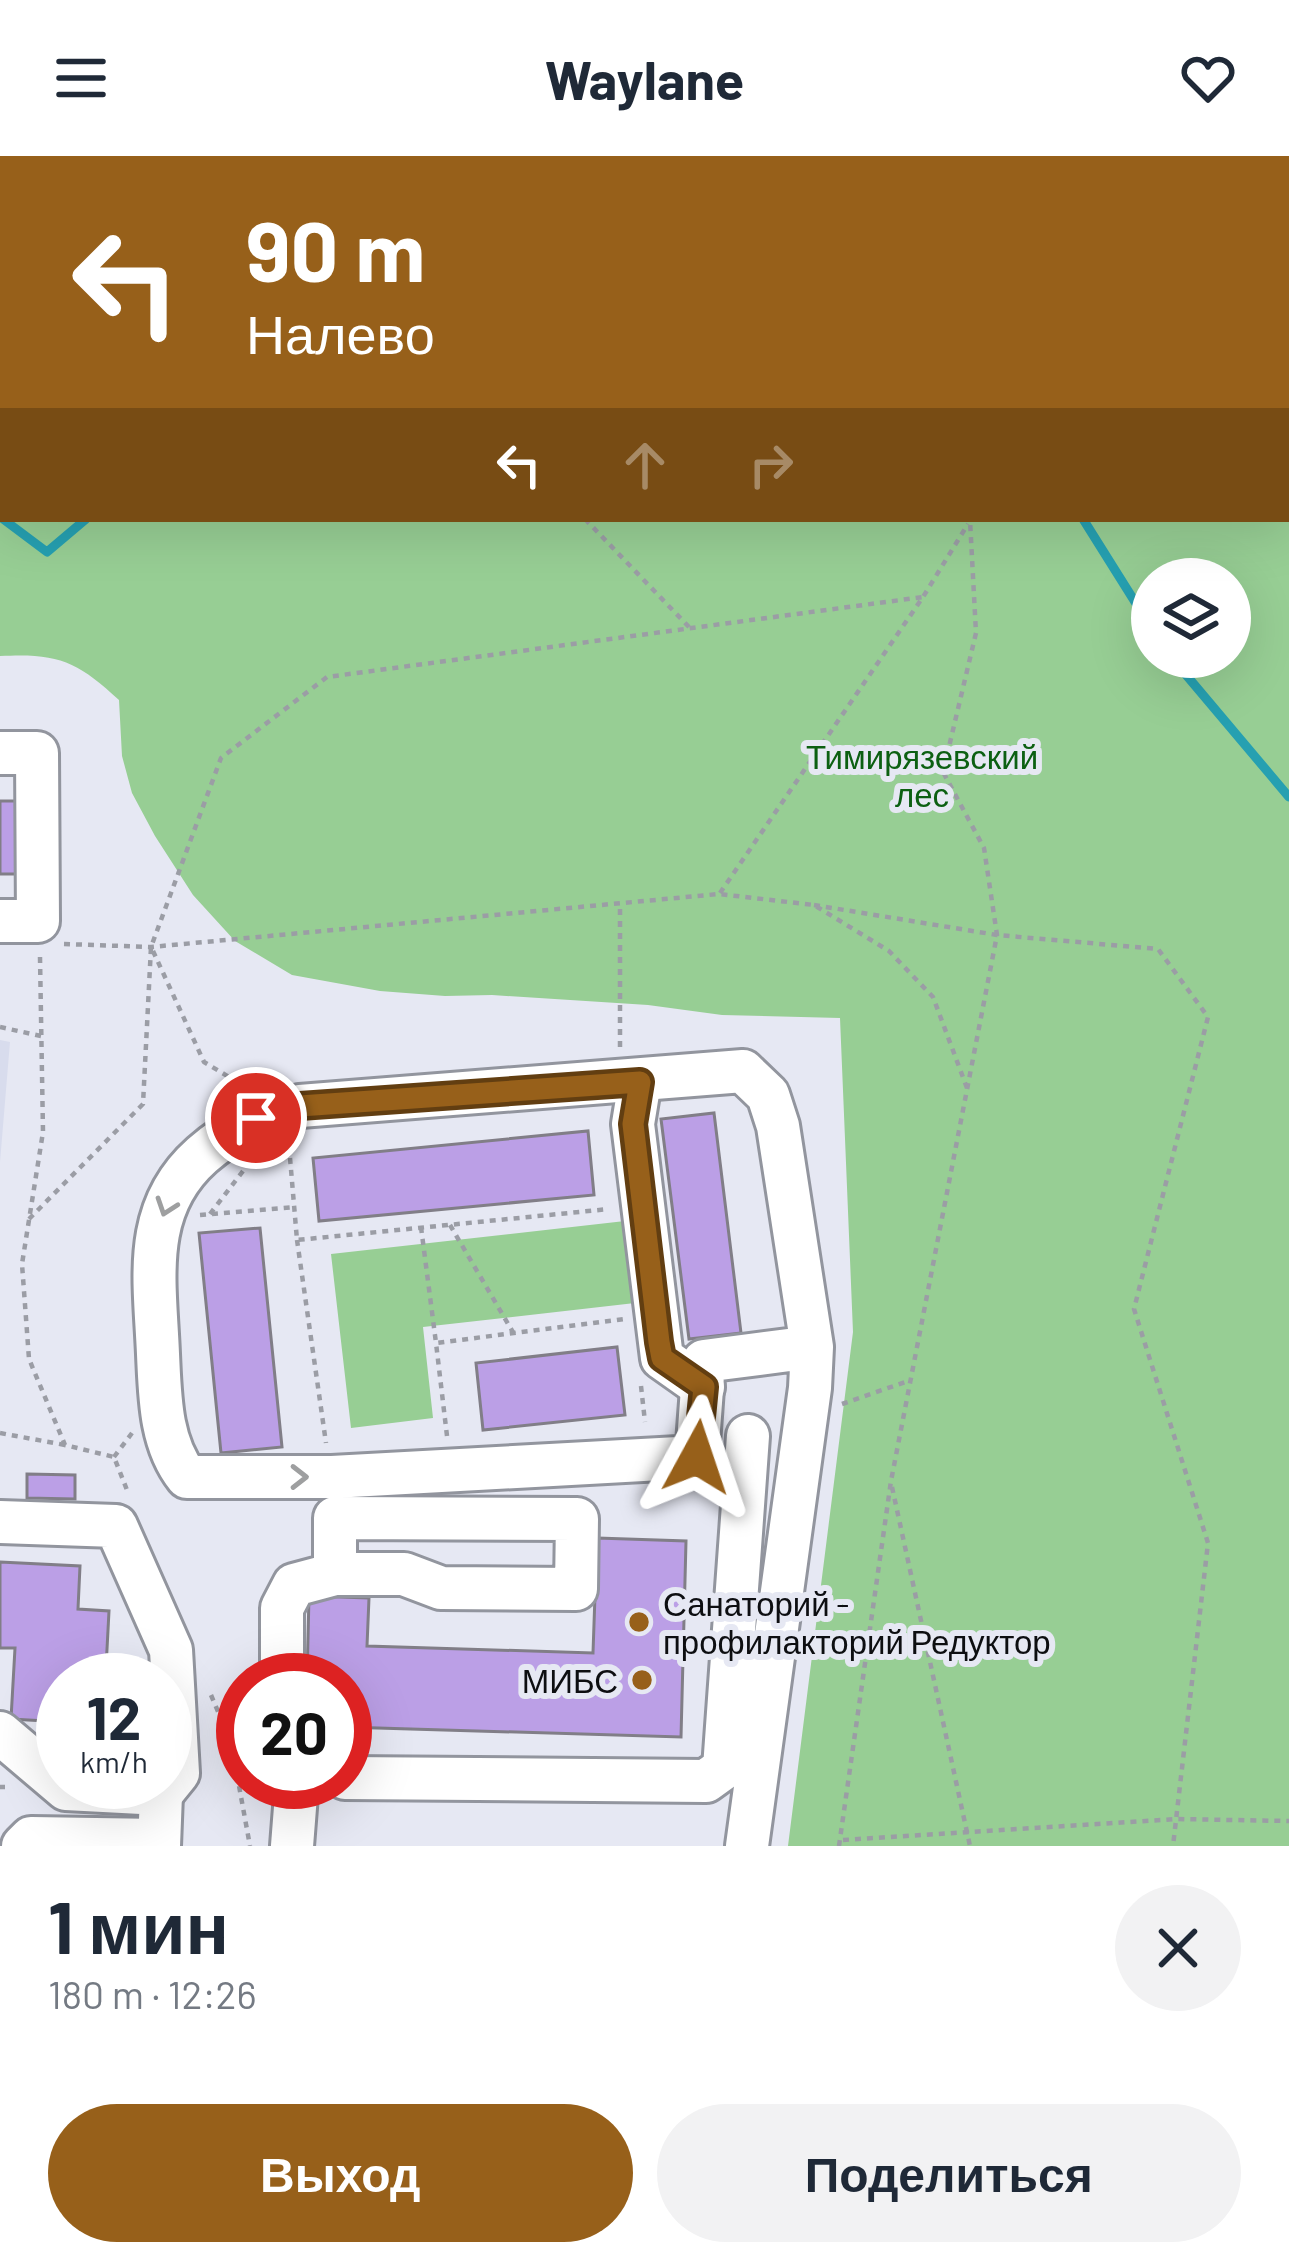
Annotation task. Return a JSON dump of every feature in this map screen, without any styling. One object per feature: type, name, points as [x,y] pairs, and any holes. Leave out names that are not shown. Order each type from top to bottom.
[{"type":"lane","points":[[0,754],[37,753],[19,921]]},
{"type":"lane","points":[[748,1846],[812,1347],[778,1126],[768,1095],[743,1071],[284,1110],[228,1132],[183,1172],[167,1196],[154,1259],[160,1395],[171,1456],[187,1477],[332,1477],[697,1457],[704,1361],[812,1347]]},
{"type":"lane","points":[[630,1082],[662,1358],[704,1387]]},
{"type":"lane","points":[[372,1778],[706,1781],[724,1768],[748,1436]]},
{"type":"lane","points":[[282,1653],[282,1608],[295,1585],[335,1574],[404,1574],[441,1588],[576,1589],[577,1519],[335,1518],[335,1574]]},
{"type":"lane","points":[[0,1522],[116,1526],[171,1653]]},
{"type":"lane","points":[[0,1733],[36,1764]]},
{"type":"lane","points":[[23,1846],[31,1838],[159,1843],[160,1809]]},
{"type":"lane","points":[[292,1846],[295,1809]]},
{"type":"path","points":[[588,522],[689,627]]},
{"type":"path","points":[[719,894],[923,597],[969,522]]},
{"type":"path","points":[[970,522],[976,633],[943,772],[984,848],[997,935],[891,1481],[841,1843],[966,1830],[1177,1819],[1289,1820]]},
{"type":"path","points":[[29,1220],[143,1104],[151,947],[221,758],[327,677],[923,597]]},
{"type":"path","points":[[19,921],[60,944],[151,947],[719,894],[814,904],[997,935],[1158,949],[1208,1017],[1134,1309],[1208,1543],[1173,1846]]},
{"type":"path","points":[[620,903],[630,1082]]},
{"type":"path","points":[[814,904],[889,951],[933,997],[967,1089]]},
{"type":"path","points":[[19,921],[43,1036],[43,1132],[22,1264],[28,1359],[65,1444]]},
{"type":"path","points":[[151,947],[204,1062],[284,1110],[297,1240],[332,1477]]},
{"type":"path","points":[[0,1027],[43,1036]]},
{"type":"path","points":[[210,1214],[254,1159]]},
{"type":"path","points":[[192,1216],[296,1207]]},
{"type":"path","points":[[297,1240],[628,1208]]},
{"type":"path","points":[[449,1224],[514,1334]]},
{"type":"path","points":[[421,1227],[448,1439],[428,1441]]},
{"type":"path","points":[[436,1343],[641,1316]]},
{"type":"path","points":[[836,1407],[911,1380]]},
{"type":"path","points":[[0,1433],[114,1457],[132,1501]]},
{"type":"path","points":[[891,1481],[970,1846]]},
{"type":"path","points":[[204,1677],[231,1742],[250,1846]]},
{"type":"shaded area","points":[[0,1040],[10,1042],[0,1162]]},
{"type":"green space","name":"Тимирязевский лес","points":[[0,522],[1289,522],[1289,1846],[788,1846],[853,1332],[840,1018],[722,1015],[648,1005],[380,991],[292,975],[235,941],[193,895],[132,793],[122,756],[119,700],[91,676],[52,658],[0,656]]},
{"type":"green space","points":[[625,1221],[635,1303],[423,1327],[433,1418],[351,1428],[331,1254]]},
{"type":"building","points":[[0,801],[22,801],[22,874],[0,874]]},
{"type":"building","points":[[714,1113],[741,1333],[689,1339],[661,1119]]},
{"type":"building","points":[[588,1131],[594,1195],[319,1221],[313,1158]]},
{"type":"building","points":[[260,1228],[282,1447],[221,1453],[199,1233]]},
{"type":"building","points":[[617,1347],[625,1415],[483,1430],[476,1363]]},
{"type":"building","points":[[27,1474],[75,1475],[75,1499],[27,1498]]},
{"type":"building","name":"Санаторий - профилакторий Редуктор","points":[[597,1538],[686,1541],[681,1737],[372,1728],[372,1653],[308,1653],[309,1596],[369,1598],[367,1646],[593,1653]]},
{"type":"building","points":[[0,1562],[80,1566],[78,1609],[109,1611],[107,1653],[36,1653],[36,1720],[11,1719],[15,1648],[0,1648]]},
{"type":"waterway","points":[[7,522],[47,552],[82,522]]},
{"type":"waterway","points":[[1085,522],[1131,596]]},
{"type":"waterway","points":[[1189,678],[1289,797]]},
{"type":"place","name":"Санаторий - профилакторий Редуктор","points":[[639,1622]]},
{"type":"place","name":"МИБС","points":[[642,1680]]},
{"type":"route","points":[[256,1118],[300,1106],[640,1082],[633,1124],[659,1342],[662,1358],[704,1387],[697,1457]]}]
